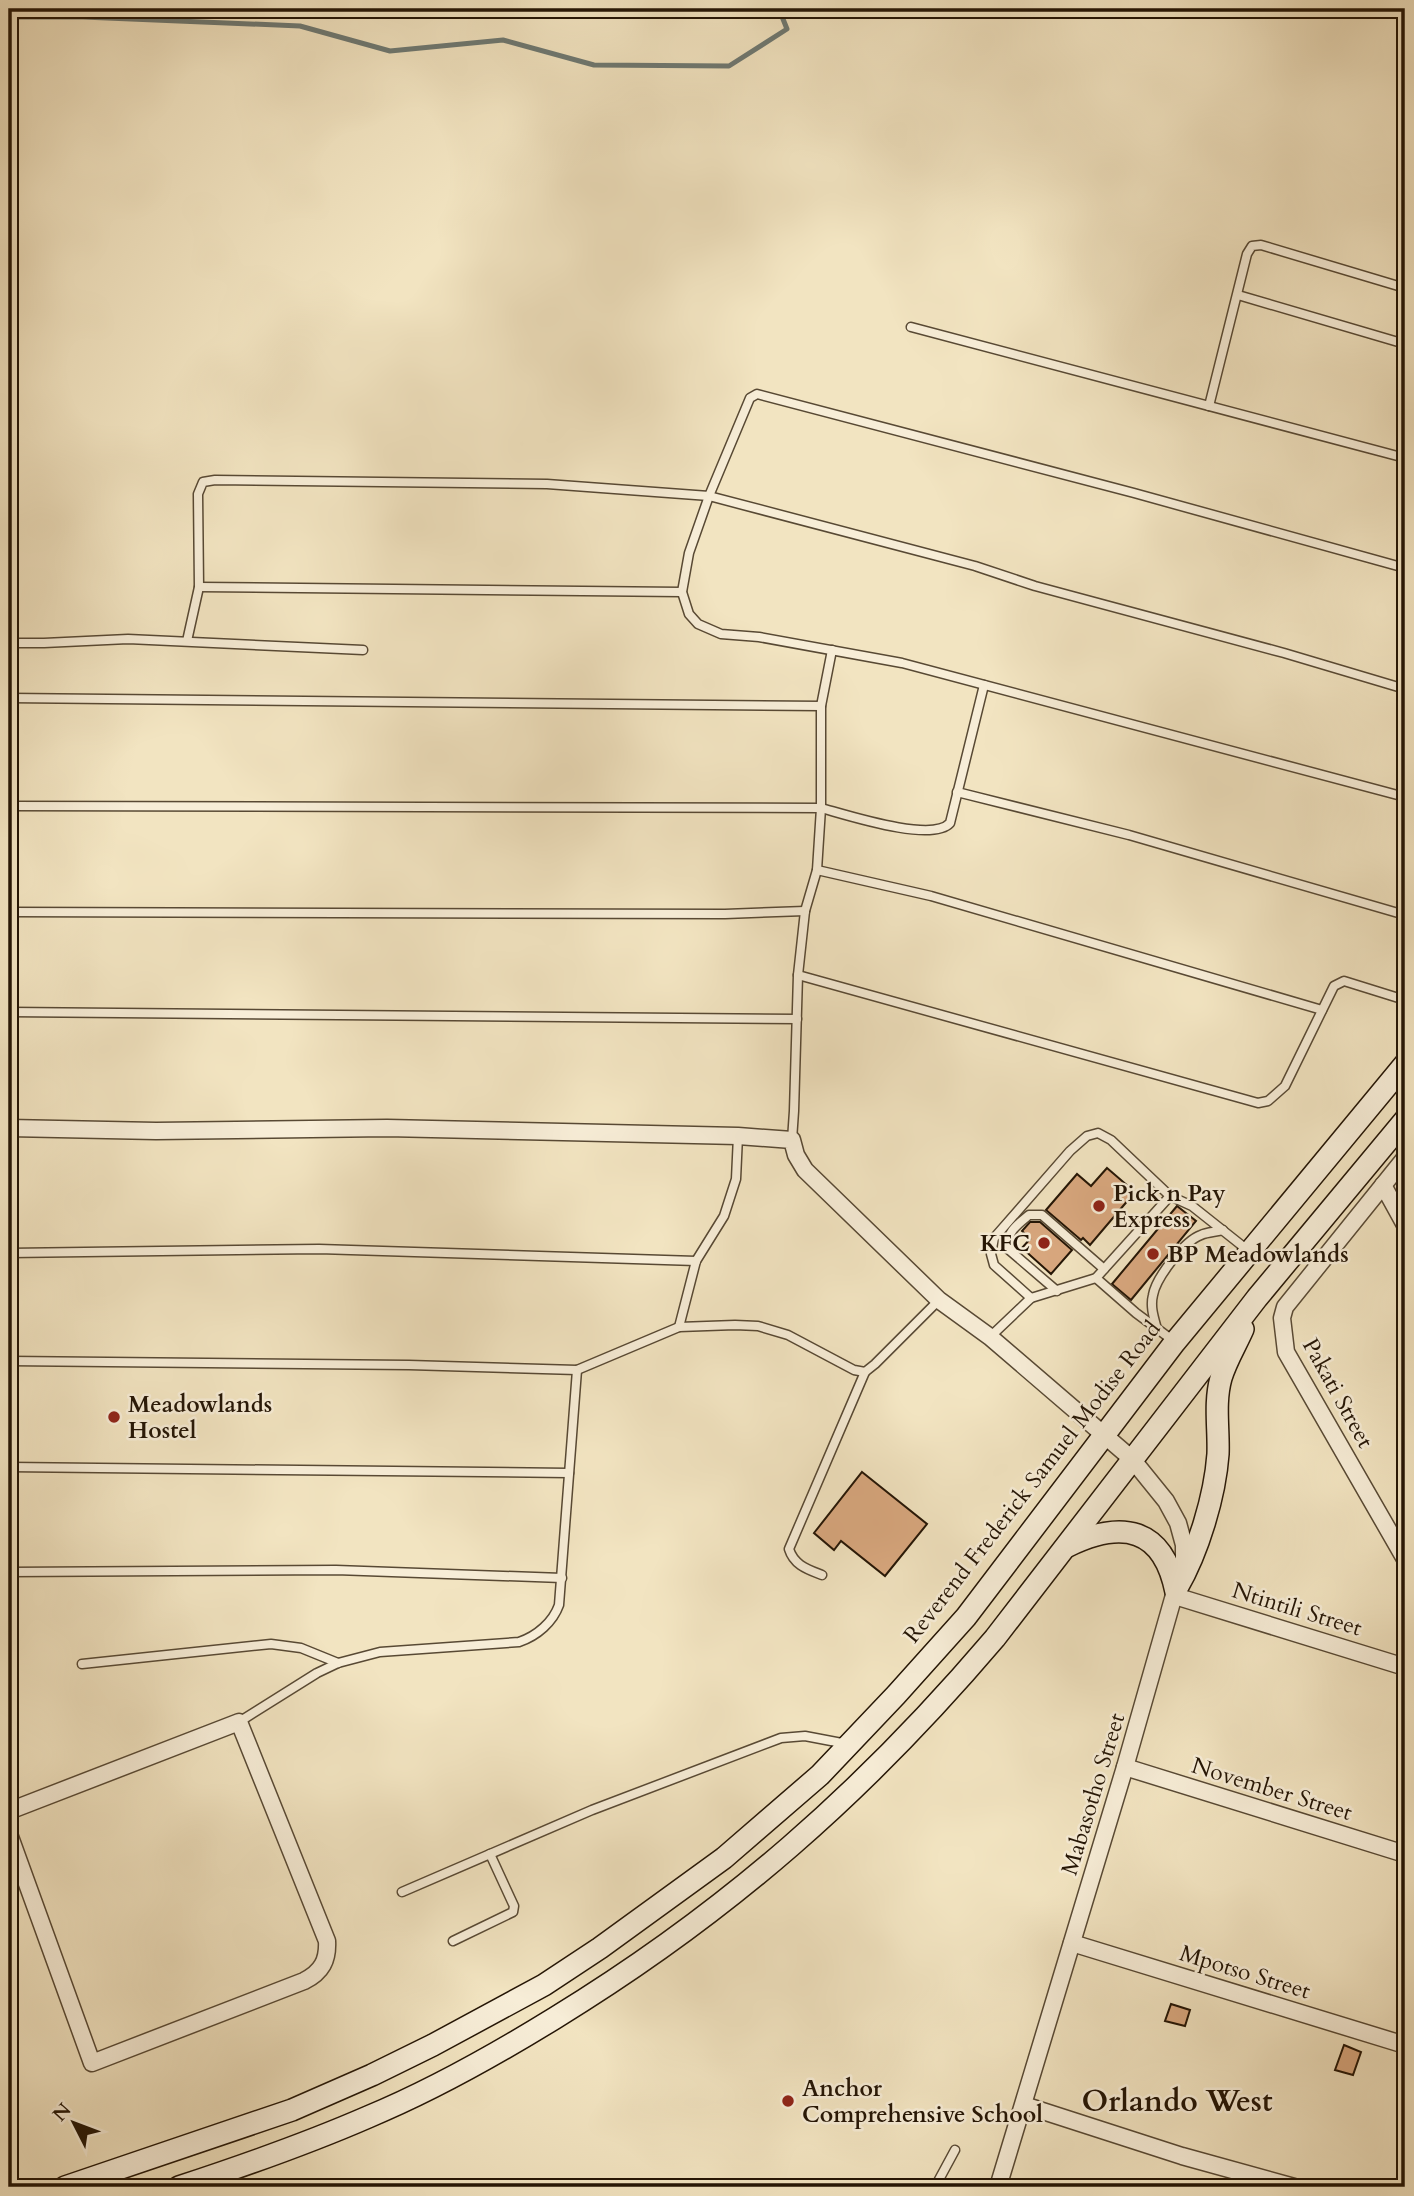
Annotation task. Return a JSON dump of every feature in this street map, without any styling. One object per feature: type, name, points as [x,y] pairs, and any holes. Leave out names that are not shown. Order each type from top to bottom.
[{"type":"main road","name":"Reverend Frederick Samuel Modise Road","points":[[65,2187],[292,2110],[372,2075],[500,2010],[600,1948],[688,1886],[775,1815],[820,1775],[965,1617],[1175,1342],[1405,1064]]},
{"type":"main road","points":[[179,2187],[305,2143],[370,2116],[505,2049],[644,1962],[767,1868],[827,1816],[888,1758],[995,1638],[1257,1298],[1405,1120]]},
{"type":"main road","points":[[1176,1592],[1193,1558],[1213,1485],[1218,1452],[1217,1401],[1222,1377],[1257,1298]]},
{"type":"main road","points":[[1065,1548],[1101,1533],[1116,1531],[1138,1535],[1151,1544],[1168,1566],[1176,1592]]},
{"type":"street","points":[[9,1128],[156,1131],[387,1128],[738,1136],[792,1140]]},
{"type":"street","name":"Mabasotho Street","points":[[792,1140],[796,1155],[805,1170],[939,1300],[990,1337],[1132,1459],[1166,1501],[1178,1523],[1184,1545],[1176,1592],[998,2187]]},
{"type":"street","name":"Pakati Street","points":[[1405,1158],[1285,1307],[1282,1318],[1286,1352],[1405,1559]]},
{"type":"street","points":[[1383,1185],[1405,1225]]},
{"type":"street","name":"Ntintili Street","points":[[1176,1592],[1405,1667]]},
{"type":"street","points":[[9,1811],[239,1722],[327,1941],[326,1962],[313,1977],[92,2063],[9,1834]]},
{"type":"street","name":"November Street","points":[[1125,1768],[1405,1854]]},
{"type":"street","name":"Mpotso Street","points":[[1072,1943],[1405,2045]]},
{"type":"street","points":[[1024,2105],[1182,2156],[1294,2187]]},
{"type":"lane","points":[[1209,406],[1249,249],[1258,245],[1405,288]]},
{"type":"lane","points":[[1238,295],[1405,344]]},
{"type":"lane","points":[[911,327],[1405,458]]},
{"type":"lane","points":[[1405,568],[757,394],[750,398],[709,496],[690,553],[682,592],[689,614],[711,632],[759,637],[902,663],[1405,797]]},
{"type":"lane","points":[[187,641],[199,587],[198,494],[200,485],[208,480],[547,484],[709,496],[975,566],[1035,586],[1284,653],[1405,689]]},
{"type":"lane","points":[[199,587],[682,592]]},
{"type":"lane","points":[[9,643],[128,639],[363,650]]},
{"type":"lane","points":[[792,1140],[798,975],[805,912],[817,870],[821,808],[821,706],[832,650]]},
{"type":"lane","points":[[9,806],[821,808],[898,828],[938,831],[950,823],[984,685]]},
{"type":"lane","points":[[9,698],[821,706]]},
{"type":"lane","points":[[957,792],[1129,835],[1405,915]]},
{"type":"lane","points":[[817,870],[931,896],[1322,1010]]},
{"type":"lane","points":[[9,912],[805,912]]},
{"type":"lane","points":[[798,975],[1258,1103],[1268,1101],[1285,1086],[1334,986],[1344,981],[1405,1000]]},
{"type":"lane","points":[[9,1012],[797,1020]]},
{"type":"lane","points":[[1031,1298],[995,1265],[991,1254],[994,1238],[1070,1151],[1087,1136],[1098,1133],[1111,1140],[1170,1196],[1192,1206],[1250,1252]]},
{"type":"lane","points":[[679,1327],[696,1261],[724,1216],[736,1179],[738,1136]]},
{"type":"lane","points":[[990,1337],[1031,1298],[1096,1278],[1170,1196]]},
{"type":"lane","points":[[1056,1291],[1008,1249],[1010,1233],[1029,1215],[1042,1215],[1104,1269]]},
{"type":"lane","points":[[1157,1329],[1152,1312],[1152,1296],[1158,1279],[1198,1235],[1223,1230]]},
{"type":"lane","points":[[9,1253],[319,1249],[696,1261]]},
{"type":"lane","points":[[1096,1278],[1175,1342]]},
{"type":"lane","points":[[822,1575],[800,1565],[791,1557],[789,1549],[865,1372],[939,1300]]},
{"type":"lane","points":[[9,1361],[409,1365],[577,1370],[679,1327],[735,1325],[758,1326],[788,1335],[853,1370],[865,1372]]},
{"type":"lane","points":[[239,1722],[317,1673],[338,1663],[380,1652],[527,1639],[542,1629],[555,1615],[559,1605],[577,1370]]},
{"type":"lane","points":[[9,1467],[569,1473]]},
{"type":"lane","points":[[9,1572],[335,1570],[562,1578]]},
{"type":"lane","points":[[82,1664],[271,1644],[301,1648],[338,1663]]},
{"type":"lane","points":[[402,1892],[592,1810],[781,1738],[805,1736],[848,1744]]},
{"type":"lane","points":[[453,1941],[513,1912],[514,1906],[490,1854]]},
{"type":"lane","points":[[935,2187],[955,2150]]},
{"type":"building","name":"Pick n Pay Express","points":[[1107,1168],[1135,1192],[1090,1245],[1046,1210],[1077,1174],[1091,1186]]},
{"type":"building","name":"BP Meadowlands","points":[[1177,1206],[1196,1221],[1131,1300],[1112,1284]]},
{"type":"building","name":"KFC","points":[[1030,1222],[1040,1222],[1072,1250],[1051,1274],[1022,1248],[1030,1239],[1022,1231]]},
{"type":"building","points":[[862,1472],[927,1524],[885,1576],[841,1541],[834,1550],[814,1533]]},
{"type":"building","points":[[1171,2004],[1190,2010],[1185,2026],[1165,2021]]},
{"type":"building","points":[[1344,2045],[1361,2052],[1353,2075],[1335,2070]]},
{"type":"waterway","points":[[9,17],[83,17],[300,26],[390,51],[503,40],[594,65],[729,66],[787,29],[779,9]]},
{"type":"place","name":"Pick n Pay Express","points":[[1099,1206]]},
{"type":"place","name":"KFC","points":[[1044,1243]]},
{"type":"place","name":"BP Meadowlands","points":[[1153,1254]]},
{"type":"place","name":"Meadowlands Hostel","points":[[114,1417]]},
{"type":"place","name":"Anchor Comprehensive School","points":[[788,2101]]},
{"type":"district","name":"Orlando West","points":[[1177,2101]]}]
